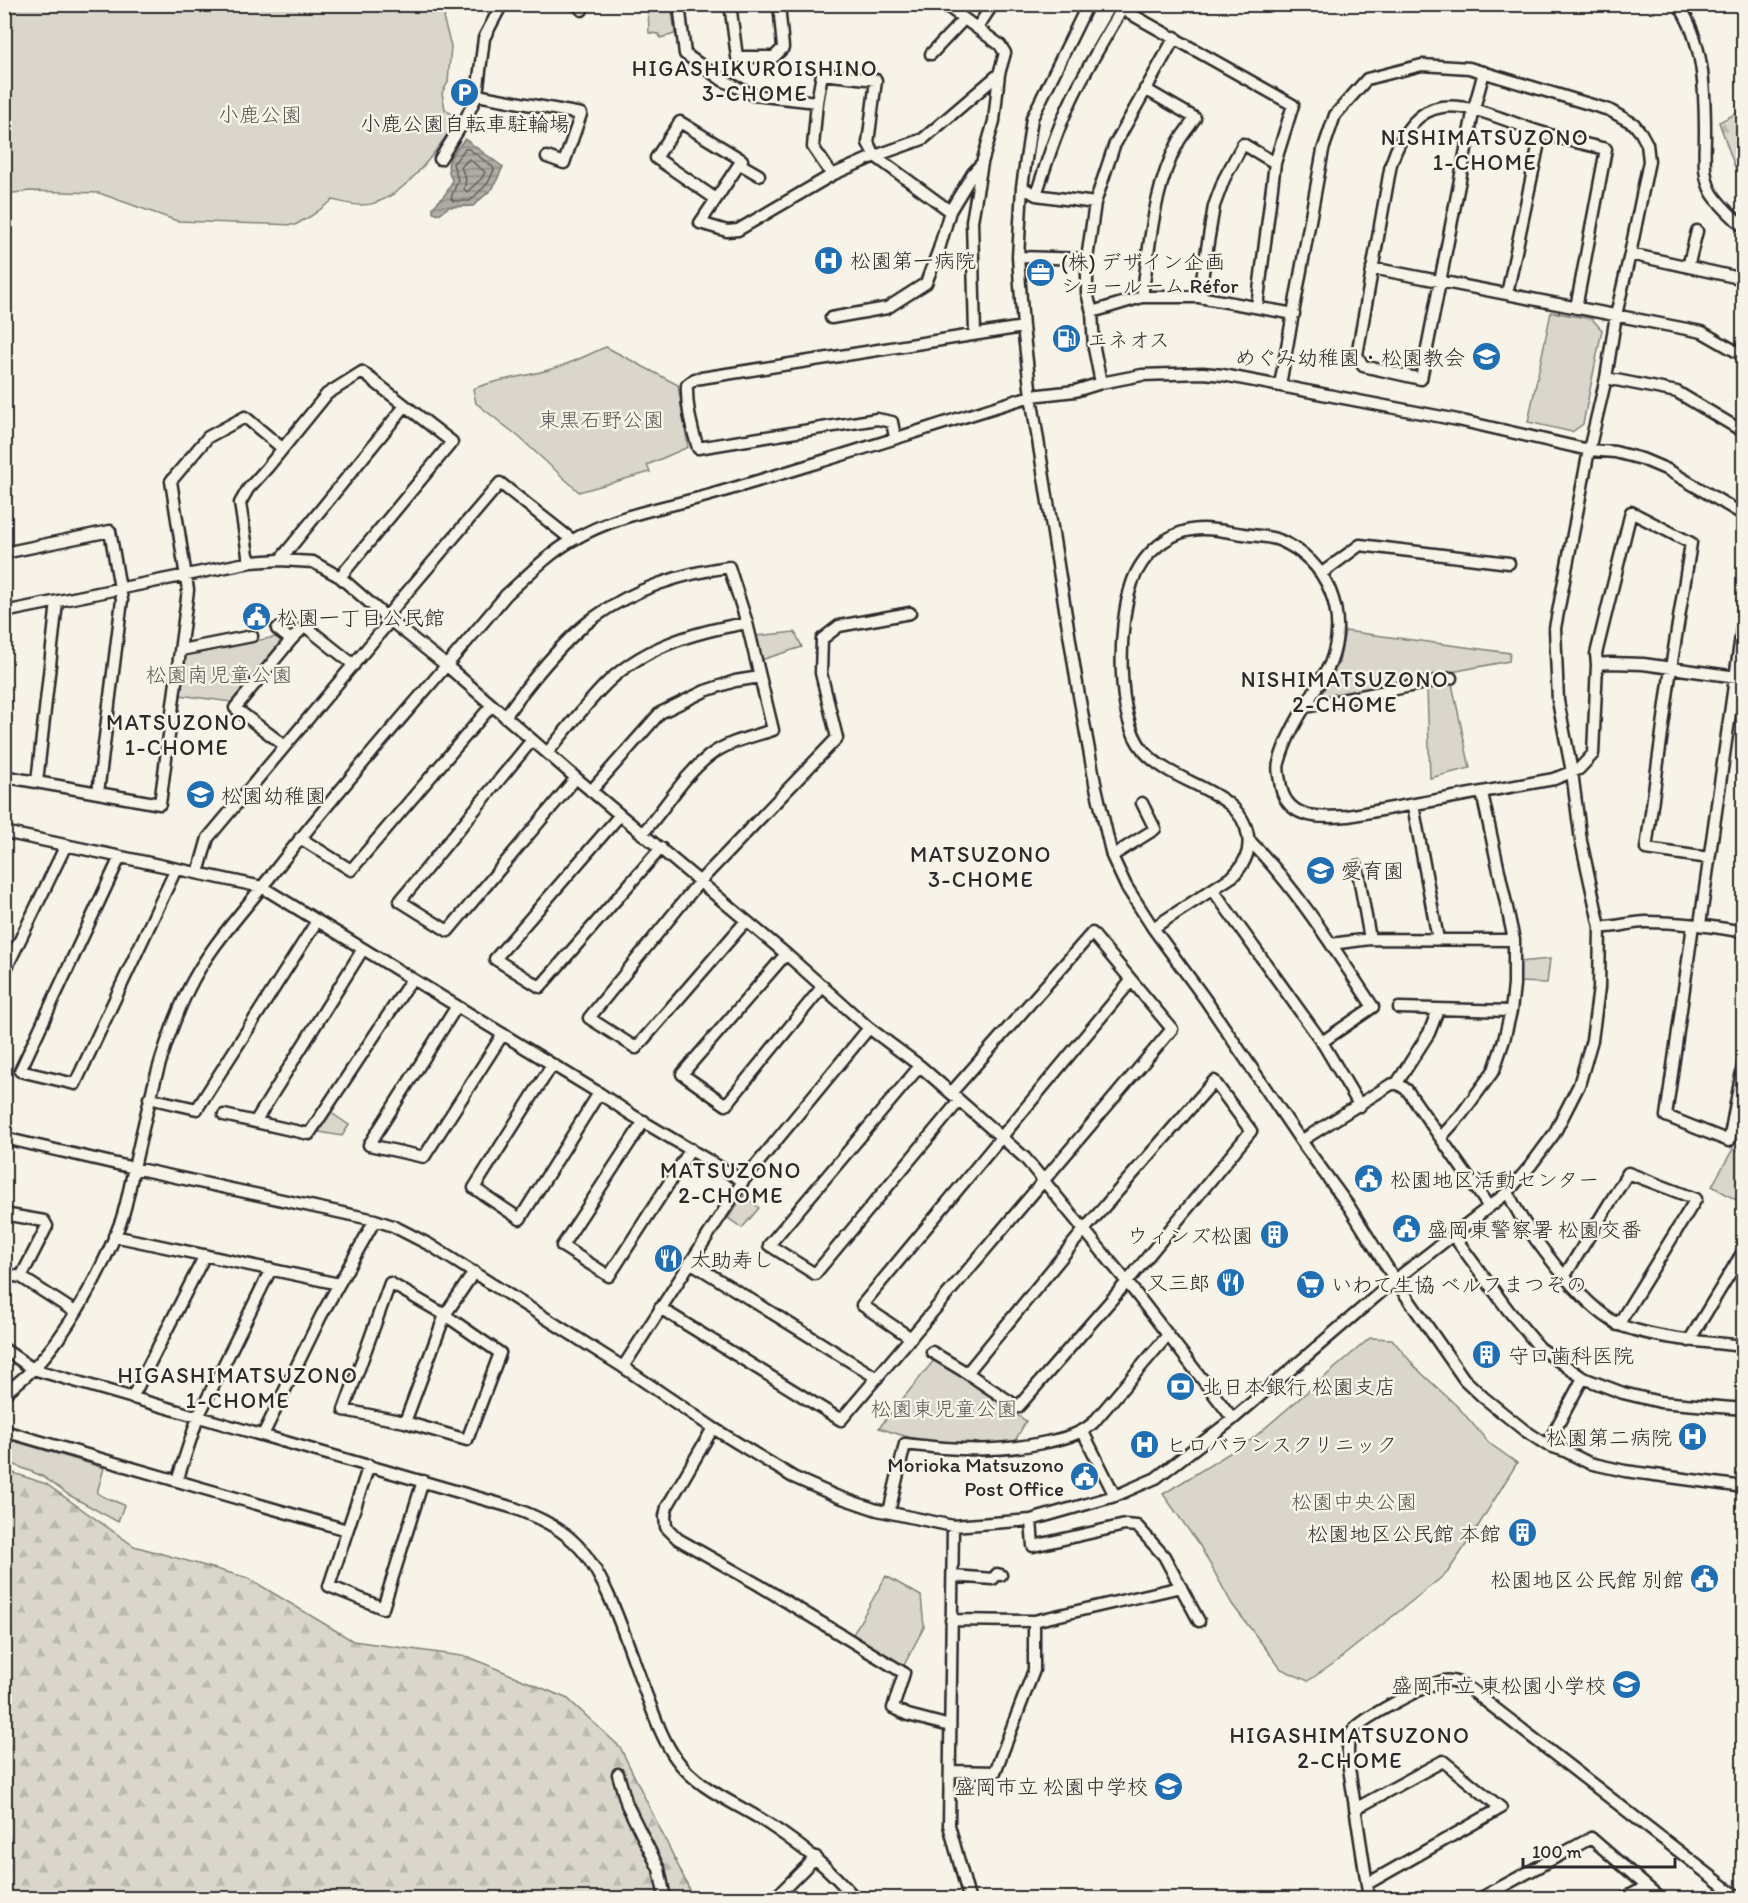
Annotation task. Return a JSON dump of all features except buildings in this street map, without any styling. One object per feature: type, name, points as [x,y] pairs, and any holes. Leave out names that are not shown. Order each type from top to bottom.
[{"type":"street","points":[[440,159],[466,118],[477,95],[484,38],[502,4]]},
{"type":"street","points":[[679,4],[685,54],[722,80],[753,95],[817,102]]},
{"type":"street","points":[[730,4],[737,57],[774,57],[783,48],[779,4]]},
{"type":"street","points":[[944,4],[1000,45],[1005,53],[999,74],[994,121],[982,163],[972,221],[975,334]]},
{"type":"street","points":[[977,28],[993,4]]},
{"type":"street","points":[[1088,4],[1032,118],[1022,187],[1018,256],[1031,396],[1078,690],[1095,783],[1112,856],[1126,886],[1153,928],[1350,1208],[1395,1280],[1464,1379],[1524,1430],[1547,1445],[1564,1450],[1589,1463],[1625,1472],[1743,1487]]},
{"type":"street","points":[[1678,4],[1690,29],[1701,63],[1705,99],[1705,170],[1712,192],[1743,228]]},
{"type":"street","points":[[1036,195],[1054,139],[1069,104],[1093,57],[1122,9],[1293,105],[1275,163],[1257,307]]},
{"type":"street","points":[[931,54],[963,20]]},
{"type":"street","points":[[1101,383],[1094,348],[1092,312],[1087,293],[1088,259],[1095,202],[1114,146],[1175,38]]},
{"type":"street","points":[[4,1138],[375,1220],[393,1226],[474,1272],[623,1367],[713,1428],[793,1477],[836,1496],[889,1512],[953,1526],[1031,1520],[1114,1496],[1156,1478],[1233,1419],[1395,1280],[1508,1192],[1554,1134],[1579,1085],[1592,1040],[1599,988],[1600,927],[1581,841],[1572,772],[1558,701],[1555,628],[1589,450],[1606,378],[1616,315],[1649,161],[1647,144],[1641,133],[1634,124],[1609,110],[1469,68],[1422,65],[1367,79],[1335,115],[1323,150],[1280,385]]},
{"type":"street","points":[[1484,72],[1473,108],[1421,379],[1363,366],[1357,355],[1391,164],[1405,132],[1423,113],[1434,108],[1460,106],[1473,108],[1541,133],[1606,149],[1575,308]]},
{"type":"street","points":[[832,175],[813,147],[822,74],[876,80],[868,143],[875,156],[950,211]]},
{"type":"street","points":[[716,199],[656,158],[680,122],[742,160],[740,164],[700,223],[727,231],[738,230],[832,175],[875,156],[923,139],[999,74]]},
{"type":"street","points":[[1142,297],[1155,206],[1167,167],[1179,141],[1195,118],[1145,89]]},
{"type":"street","points":[[477,95],[581,114],[564,163],[547,157]]},
{"type":"street","points":[[1507,294],[1541,133]]},
{"type":"street","points":[[1199,297],[1214,206],[1224,179],[1244,144],[1275,163]]},
{"type":"street","points":[[831,318],[887,308],[926,283],[950,211],[973,173],[982,163]]},
{"type":"street","points":[[740,164],[759,175]]},
{"type":"street","points":[[1022,187],[1036,195],[1095,202]]},
{"type":"street","points":[[1688,267],[1697,231]]},
{"type":"street","points":[[1630,254],[1743,279]]},
{"type":"street","points":[[1018,256],[1088,259]]},
{"type":"street","points":[[1372,268],[1702,332],[1743,356]]},
{"type":"street","points":[[1092,312],[1142,297],[1199,297],[1294,314]]},
{"type":"street","points":[[895,437],[892,422],[877,419],[698,448],[686,398],[687,385],[695,379],[1023,327]]},
{"type":"street","points":[[251,562],[240,503],[248,489],[327,394],[362,372],[452,442],[340,577]]},
{"type":"street","points":[[4,1394],[33,1369],[61,1333],[99,1272],[121,1220],[149,1098],[165,1044],[189,988],[218,938],[506,595],[572,540],[611,522],[652,508],[710,495],[1031,396],[1076,391],[1101,383],[1142,375],[1203,373],[1280,385],[1642,459],[1668,470],[1743,515]]},
{"type":"street","points":[[1606,378],[1677,392],[1743,432]]},
{"type":"street","points":[[280,560],[405,406]]},
{"type":"street","points":[[8,777],[160,804],[188,591],[171,481],[208,437],[245,417],[282,448]]},
{"type":"street","points":[[198,873],[208,838],[354,664],[500,483],[572,540]]},
{"type":"street","points":[[1153,928],[1213,890],[1240,869],[1247,856],[1249,840],[1247,826],[1233,806],[1161,767],[1142,749],[1133,734],[1125,712],[1123,619],[1126,601],[1135,575],[1147,555],[1172,536],[1201,529],[1279,540],[1302,554],[1322,573],[1336,607],[1337,642],[1330,664],[1288,739],[1278,765],[1283,796],[1304,815],[1323,818],[1413,806],[1482,793],[1554,778],[1579,769],[1593,754],[1596,654],[1631,512],[1691,543],[1646,849],[1708,858]]},
{"type":"street","points":[[4,553],[110,531],[122,600],[98,793]]},
{"type":"street","points":[[1322,573],[1360,545],[1509,562]]},
{"type":"street","points":[[4,612],[251,562],[280,560],[313,562],[340,577],[786,954],[870,1028],[920,1066],[1025,1158],[1127,1282],[1233,1419]]},
{"type":"street","points":[[505,717],[521,693],[565,645],[595,617],[643,590],[701,571],[729,567],[747,623],[773,730],[728,744],[709,756],[687,778],[642,834]]},
{"type":"street","points":[[37,782],[57,602]]},
{"type":"street","points":[[746,921],[636,1048],[589,1018],[700,881],[837,738],[820,673],[822,639],[839,626],[910,613]]},
{"type":"street","points":[[1743,615],[1739,677],[1666,1116],[1729,1141],[1743,1060]]},
{"type":"street","points":[[547,753],[601,688],[636,659],[674,640],[713,628],[747,623]]},
{"type":"street","points":[[285,746],[235,708],[291,640],[305,626],[354,664]]},
{"type":"street","points":[[277,629],[291,640]]},
{"type":"street","points":[[181,650],[252,636]]},
{"type":"street","points":[[1596,664],[1643,664],[1739,677]]},
{"type":"street","points":[[591,790],[660,713],[705,691],[735,681],[760,677]]},
{"type":"street","points":[[1305,707],[1451,678]]},
{"type":"street","points":[[300,838],[351,870],[492,705]]},
{"type":"street","points":[[532,740],[400,902],[448,931],[576,778]]},
{"type":"street","points":[[1441,1137],[1461,1115],[1494,1070],[1511,1011],[1514,985],[1514,940],[1482,793]]},
{"type":"street","points":[[1112,856],[1155,829],[1142,803]]},
{"type":"street","points":[[1413,806],[1438,939]]},
{"type":"street","points":[[620,814],[495,959],[540,987],[661,848]]},
{"type":"street","points":[[4,843],[7,832],[262,887],[743,1181]]},
{"type":"street","points":[[1249,840],[1268,860],[1331,944],[1373,1006],[1322,1042]]},
{"type":"street","points":[[4,973],[66,845]]},
{"type":"street","points":[[120,857],[20,1071],[75,1084],[176,869]]},
{"type":"street","points":[[1357,866],[1370,939]]},
{"type":"street","points":[[1213,890],[1322,1042],[1359,1106]]},
{"type":"street","points":[[149,1098],[197,1109],[317,921]]},
{"type":"street","points":[[1600,927],[1645,922],[1696,925],[1743,932]]},
{"type":"street","points":[[660,1308],[841,1420],[1172,1029],[1092,933],[955,1097],[815,1274],[768,1245],[920,1066]]},
{"type":"street","points":[[1331,944],[1370,939],[1514,940]]},
{"type":"street","points":[[255,1122],[363,949]]},
{"type":"street","points":[[786,954],[682,1074],[726,1105],[823,986]]},
{"type":"street","points":[[224,1115],[309,1134],[412,979]]},
{"type":"street","points":[[911,1338],[862,1305],[1131,981]]},
{"type":"street","points":[[457,1006],[369,1145],[424,1157],[503,1034]]},
{"type":"street","points":[[1399,1008],[1511,1011]]},
{"type":"street","points":[[1301,1141],[1390,1085],[1397,1083],[1429,1033],[1438,1010]]},
{"type":"street","points":[[623,1367],[743,1181],[870,1028]]},
{"type":"street","points":[[552,1065],[474,1188],[520,1219],[599,1093]]},
{"type":"street","points":[[932,1352],[1018,1407],[1127,1282],[1251,1131],[1214,1081],[1084,1230],[967,1373]]},
{"type":"street","points":[[1397,1083],[1407,1090],[1490,1207]]},
{"type":"street","points":[[644,1121],[562,1246],[609,1276],[691,1149]]},
{"type":"street","points":[[1564,1277],[1628,1173],[1696,1198],[1618,1325]]},
{"type":"street","points":[[1508,1192],[1514,1207],[1564,1277],[1592,1306],[1618,1325],[1657,1336],[1743,1346]]},
{"type":"street","points":[[4,1214],[44,1221],[47,1226],[21,1277]]},
{"type":"street","points":[[263,1435],[321,1316],[375,1220]]},
{"type":"street","points":[[1453,1235],[1508,1310],[1540,1348],[1583,1378],[1623,1393],[1660,1402],[1743,1409]]},
{"type":"street","points":[[114,1236],[339,1284]]},
{"type":"street","points":[[1689,1341],[1743,1250]]},
{"type":"street","points":[[132,1398],[205,1255]]},
{"type":"street","points":[[690,1262],[877,1378]]},
{"type":"street","points":[[177,1481],[198,1417],[271,1269]]},
{"type":"street","points":[[405,1422],[445,1315],[474,1272]]},
{"type":"street","points":[[4,1274],[21,1277],[75,1311]]},
{"type":"street","points":[[390,1283],[445,1315],[500,1353],[467,1440],[405,1422],[344,1410],[390,1283]]},
{"type":"street","points":[[889,1512],[905,1444],[962,1450],[997,1450],[1029,1446],[1083,1432],[1094,1423],[1168,1335]]},
{"type":"street","points":[[4,1349],[33,1369],[369,1465],[514,1508],[541,1519],[573,1540],[592,1561],[622,1630],[656,1719],[677,1760],[695,1780],[770,1824],[816,1857],[855,1899]]},
{"type":"street","points":[[1547,1445],[1583,1378]]},
{"type":"street","points":[[713,1428],[668,1507],[665,1516],[666,1527],[678,1539],[904,1673],[893,1708],[908,1715],[950,1726]]},
{"type":"street","points":[[4,1431],[346,1530]]},
{"type":"street","points":[[1083,1432],[1114,1496]]},
{"type":"street","points":[[369,1465],[328,1586],[383,1608],[423,1481]]},
{"type":"street","points":[[1031,1520],[1033,1546],[1125,1526],[1137,1526],[1164,1556],[1199,1621]]},
{"type":"street","points":[[953,1526],[949,1825],[969,1899]]},
{"type":"street","points":[[953,1576],[993,1579],[997,1574],[1001,1575]]},
{"type":"street","points":[[951,1620],[1034,1621],[1181,1587]]},
{"type":"street","points":[[950,1771],[996,1772],[1034,1670],[1034,1621]]},
{"type":"street","points":[[1369,1899],[1348,1748],[1353,1730],[1364,1721],[1427,1685],[1446,1680],[1461,1683],[1739,1899]]},
{"type":"street","points":[[1355,1809],[1443,1761],[1501,1808],[1366,1884]]},
{"type":"street","points":[[618,1774],[627,1805],[659,1869],[665,1899]]},
{"type":"street","points":[[1481,1899],[1591,1838],[1660,1899]]},
{"type":"street","points":[[775,1899],[816,1857]]},
{"type":"street","points":[[1625,1899],[1646,1887]]},
{"type":"green space","name":"小鹿公園","points":[[5,4],[446,5],[444,21],[451,46],[448,82],[442,93],[445,109],[458,119],[417,173],[390,196],[375,203],[360,205],[333,200],[295,225],[177,221],[99,193],[30,191],[5,194]]},
{"type":"green space","points":[[648,5],[671,5],[675,34],[660,38],[659,34],[649,33]]},
{"type":"green space","points":[[1743,110],[1743,190],[1719,122]]},
{"type":"green space","points":[[1551,312],[1592,319],[1602,330],[1583,424],[1572,432],[1528,422]]},
{"type":"green space","name":"東黒石野公園","points":[[606,347],[678,385],[688,447],[647,465],[650,472],[579,492],[519,437],[476,403],[473,389],[493,382],[555,368]]},
{"type":"green space","points":[[1345,631],[1510,653],[1509,661],[1320,697],[1339,663]]},
{"type":"green space","points":[[795,632],[802,647],[761,660],[755,636]]},
{"type":"green space","name":"松園南児童公園","points":[[276,637],[281,641],[231,702],[180,695],[184,658],[189,653]]},
{"type":"green space","points":[[1452,684],[1470,768],[1430,778],[1427,689]]},
{"type":"green space","points":[[1550,959],[1547,983],[1518,982],[1519,962]]},
{"type":"green space","points":[[330,1112],[349,1125],[342,1136],[319,1132]]},
{"type":"green space","points":[[1733,1149],[1743,1152],[1743,1186],[1736,1200],[1712,1186]]},
{"type":"green space","points":[[744,1195],[759,1208],[742,1228],[728,1218]]},
{"type":"green space","name":"松園中央公園","points":[[1370,1338],[1392,1339],[1416,1368],[1459,1408],[1489,1443],[1517,1463],[1447,1573],[1333,1664],[1308,1681],[1281,1669],[1232,1604],[1200,1546],[1163,1494],[1251,1440]]},
{"type":"green space","name":"松園東児童公園","points":[[935,1359],[1026,1421],[1014,1443],[960,1447],[936,1444],[879,1428]]},
{"type":"green space","points":[[4,1438],[104,1468],[97,1493],[124,1505],[118,1522],[69,1495],[42,1476],[5,1461]]},
{"type":"green space","points":[[5,1470],[46,1484],[134,1546],[248,1578],[353,1641],[469,1657],[568,1699],[620,1747],[688,1886],[690,1898],[5,1898]]},
{"type":"green space","points":[[886,1576],[921,1596],[924,1627],[903,1667],[852,1636]]},
{"type":"water","points":[[465,139],[503,167],[493,188],[473,206],[449,207],[439,214],[433,212],[433,207],[445,195],[451,184],[448,168],[450,158]]},
{"type":"place","name":"小鹿公園自転車駐輪場","points":[[465,92]]},
{"type":"place","name":"松園第一病院","points":[[829,260]]},
{"type":"place","name":"(株) デザイン企画 ショールーム Réfor","points":[[1040,273]]},
{"type":"place","name":"エネオス","points":[[1066,339]]},
{"type":"place","name":"めぐみ幼稚園・松園教会","points":[[1486,357]]},
{"type":"place","name":"松園一丁目公民館","points":[[256,617]]},
{"type":"place","name":"松園幼稚園","points":[[200,795]]},
{"type":"place","name":"愛育園","points":[[1320,870]]},
{"type":"place","name":"松園地区活動センター","points":[[1369,1179]]},
{"type":"place","name":"盛岡東警察署 松園交番","points":[[1406,1229]]},
{"type":"place","name":"ウィンズ松園","points":[[1274,1235]]},
{"type":"place","name":"太助寿し","points":[[669,1259]]},
{"type":"place","name":"又三郎","points":[[1231,1282]]},
{"type":"place","name":"いわて生協 ベルフまつぞの","points":[[1310,1284]]},
{"type":"place","name":"守口歯科医院","points":[[1487,1355]]},
{"type":"place","name":"北日本銀行 松園支店","points":[[1181,1386]]},
{"type":"place","name":"松園第二病院","points":[[1693,1437]]},
{"type":"place","name":"ヒロバランスクリニック","points":[[1145,1444]]},
{"type":"place","name":"Morioka Matsuzono Post Office","points":[[1085,1476]]},
{"type":"place","name":"松園地区公民館 本館","points":[[1522,1533]]},
{"type":"place","name":"松園地区公民館 別館","points":[[1705,1579]]},
{"type":"place","name":"盛岡市立 東松園小学校","points":[[1627,1685]]},
{"type":"place","name":"盛岡市立 松園中学校","points":[[1169,1786]]},
{"type":"district","name":"HIGASHIKUROISHINO 3-CHOME","points":[[755,80]]},
{"type":"district","name":"NISHIMATSUZONO 1-CHOME","points":[[1485,150]]},
{"type":"district","name":"NISHIMATSUZONO 2-CHOME","points":[[1345,692]]},
{"type":"district","name":"MATSUZONO 1-CHOME","points":[[177,734]]},
{"type":"district","name":"MATSUZONO 3-CHOME","points":[[981,866]]},
{"type":"district","name":"MATSUZONO 2-CHOME","points":[[731,1182]]},
{"type":"district","name":"HIGASHIMATSUZONO 1-CHOME","points":[[238,1388]]},
{"type":"district","name":"HIGASHIMATSUZONO 2-CHOME","points":[[1350,1748]]}]
